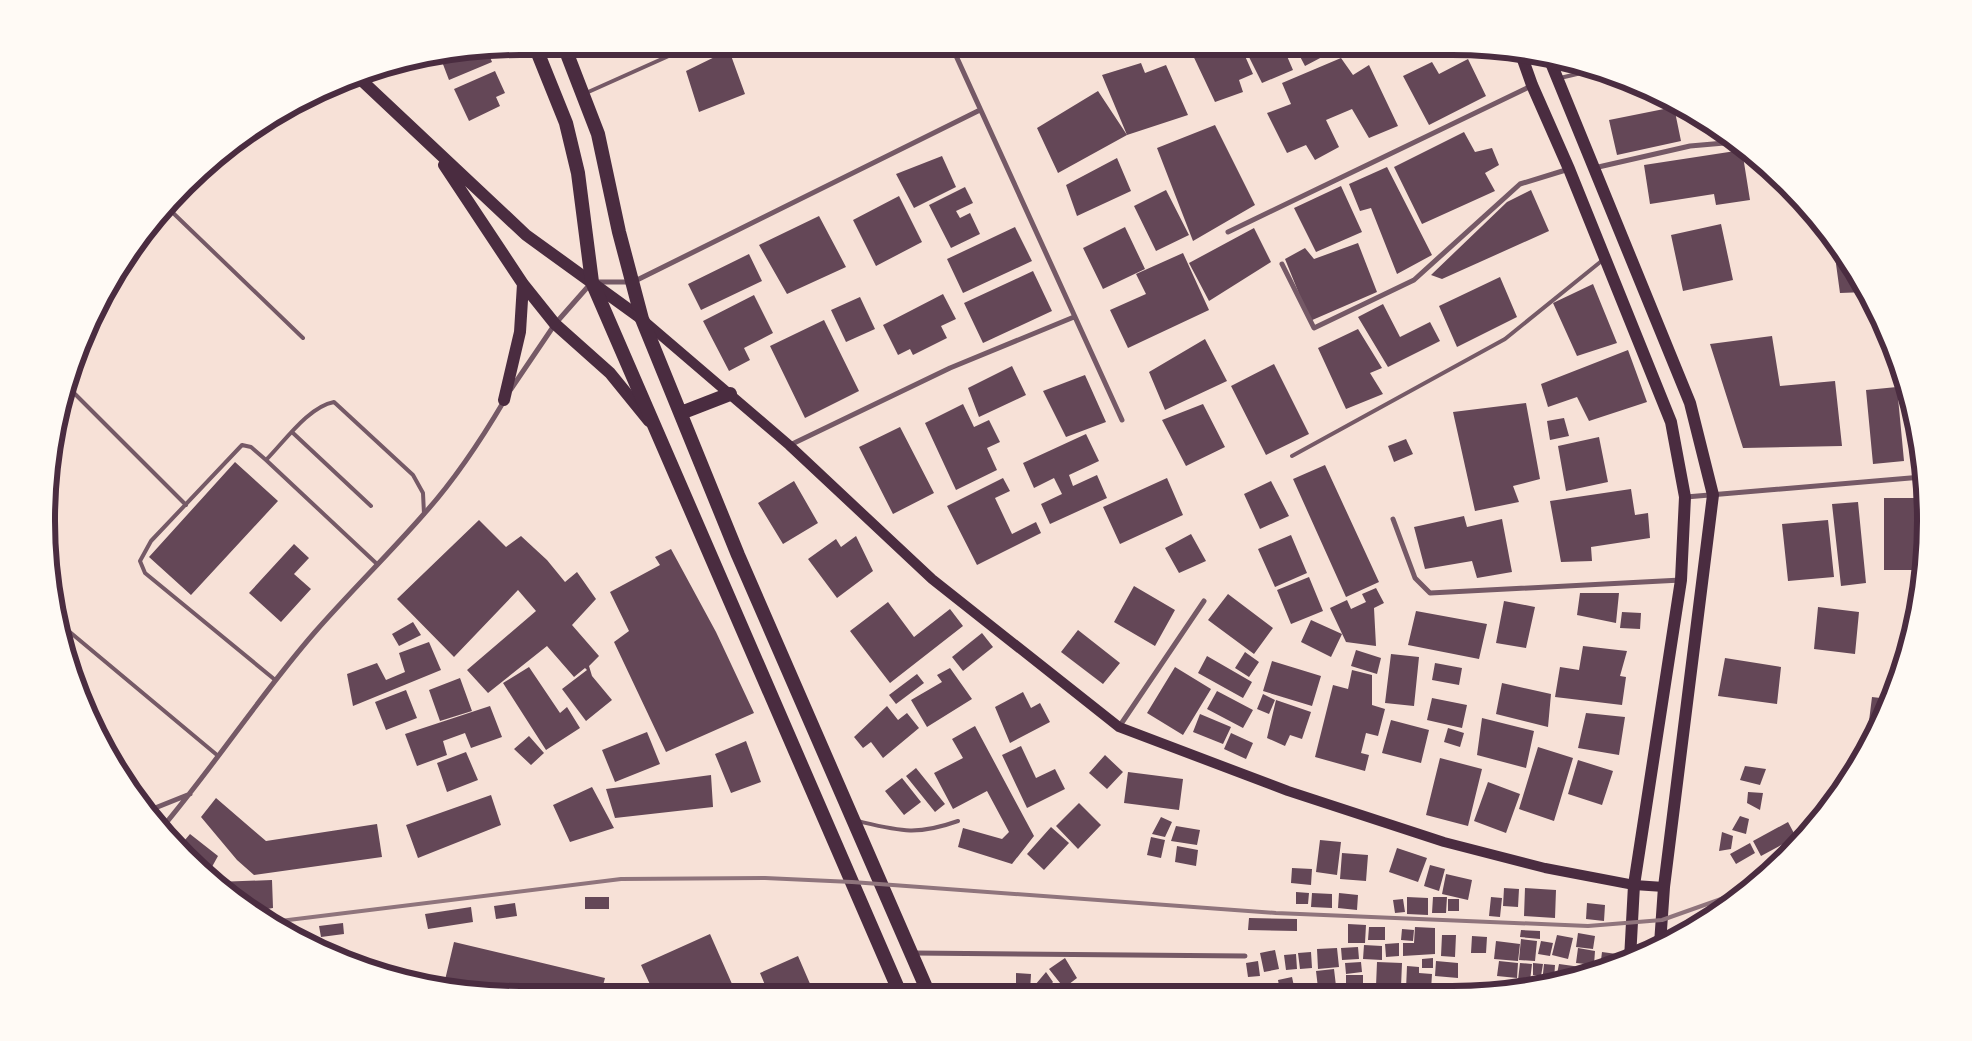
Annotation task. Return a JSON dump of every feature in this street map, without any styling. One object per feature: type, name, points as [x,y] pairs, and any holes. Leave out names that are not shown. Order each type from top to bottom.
[{"type":"highway","points":[[539,55],[566,123],[578,172],[592,282],[653,428],[897,986]]},
{"type":"highway","points":[[568,55],[598,134],[619,232],[642,319],[738,555],[855,820],[925,986]]},
{"type":"highway","points":[[681,413],[730,394]]},
{"type":"main road","points":[[1523,61],[1532,86],[1606,258],[1671,422],[1685,497],[1681,580],[1634,884],[1630,951]]},
{"type":"main road","points":[[1552,66],[1690,403],[1713,495],[1664,887],[1661,936]]},
{"type":"main road","points":[[364,82],[526,235],[642,319],[790,445],[932,579],[1119,728],[1288,791],[1444,842],[1545,868],[1634,884],[1664,887]]},
{"type":"main road","points":[[431,146],[523,284],[555,324],[610,373],[633,399],[653,428]]},
{"type":"main road","points":[[504,400],[520,332],[523,284]]},
{"type":"street","points":[[956,55],[1122,420]]},
{"type":"street","points":[[1228,232],[1532,86]]},
{"type":"street","points":[[167,823],[191,794],[217,755],[274,680],[376,564],[424,514],[484,434],[504,400],[555,324],[592,282],[633,282],[980,110]]},
{"type":"street","points":[[1593,169],[1690,146],[1724,143]]},
{"type":"street","points":[[1282,264],[1314,328],[1414,280],[1520,184],[1569,169]]},
{"type":"street","points":[[790,445],[950,368],[1074,317]]},
{"type":"street","points":[[1685,497],[1915,478]]},
{"type":"street","points":[[1393,519],[1415,578],[1430,593],[1681,580]]},
{"type":"street","points":[[1119,728],[1204,600]]},
{"type":"street","points":[[155,808],[191,794]]},
{"type":"street","points":[[911,953],[1245,956]]},
{"type":"lane","points":[[584,94],[671,55]]},
{"type":"lane","points":[[1557,79],[1580,73]]},
{"type":"lane","points":[[172,212],[303,338]]},
{"type":"lane","points":[[1292,456],[1505,339],[1606,258]]},
{"type":"lane","points":[[74,392],[186,505]]},
{"type":"lane","points":[[266,460],[306,417],[323,404],[334,402],[413,475],[422,493],[424,514]]},
{"type":"lane","points":[[293,433],[371,506]]},
{"type":"lane","points":[[274,680],[146,573],[140,561],[152,541],[242,445],[251,447],[266,460],[376,564]]},
{"type":"lane","points":[[69,631],[217,755]]},
{"type":"lane","points":[[855,820],[916,832],[937,829],[958,821]]},
{"type":"building","points":[[719,55],[731,55],[745,94],[699,112],[686,71]]},
{"type":"building","points":[[1193,55],[1245,55],[1253,74],[1239,80],[1243,92],[1215,102]]},
{"type":"building","points":[[1248,55],[1286,55],[1293,70],[1262,83]]},
{"type":"building","points":[[1299,55],[1326,55],[1305,66]]},
{"type":"building","points":[[490,56],[492,62],[449,80],[442,62]]},
{"type":"building","points":[[1341,58],[1353,75],[1369,65],[1398,126],[1369,138],[1352,109],[1326,120],[1339,147],[1315,160],[1306,145],[1287,153],[1267,113],[1291,104],[1282,83]]},
{"type":"building","points":[[1468,59],[1486,96],[1429,125],[1403,76],[1432,62],[1439,74]]},
{"type":"building","points":[[1141,63],[1145,73],[1166,65],[1188,115],[1127,135],[1102,75]]},
{"type":"building","points":[[495,71],[505,93],[496,97],[500,106],[469,121],[454,89]]},
{"type":"building","points":[[1098,91],[1127,135],[1058,173],[1037,128]]},
{"type":"building","points":[[1667,108],[1675,112],[1681,141],[1617,155],[1609,120]]},
{"type":"building","points":[[1215,125],[1255,205],[1193,241],[1157,148]]},
{"type":"building","points":[[1464,132],[1475,152],[1492,148],[1499,165],[1485,173],[1495,191],[1422,224],[1394,167]]},
{"type":"building","points":[[1735,151],[1743,158],[1750,200],[1716,205],[1714,194],[1650,204],[1644,165]]},
{"type":"building","points":[[942,156],[956,187],[914,208],[896,174]]},
{"type":"building","points":[[1117,158],[1131,191],[1077,216],[1066,185]]},
{"type":"building","points":[[1387,167],[1432,255],[1397,274],[1371,208],[1360,211],[1349,184]]},
{"type":"building","points":[[1341,186],[1362,232],[1316,252],[1294,208]]},
{"type":"building","points":[[965,187],[973,203],[956,211],[960,218],[970,213],[980,234],[951,248],[929,205]]},
{"type":"building","points":[[1166,190],[1189,235],[1156,251],[1134,206]]},
{"type":"building","points":[[1531,190],[1549,231],[1442,279],[1431,275],[1507,202]]},
{"type":"building","points":[[899,196],[922,242],[876,266],[853,220]]},
{"type":"building","points":[[819,216],[846,267],[787,294],[759,245]]},
{"type":"building","points":[[1721,224],[1733,280],[1683,291],[1671,235]]},
{"type":"building","points":[[1015,227],[1032,261],[963,293],[947,259]]},
{"type":"building","points":[[1125,227],[1145,269],[1103,289],[1083,248]]},
{"type":"building","points":[[1254,228],[1271,262],[1209,301],[1189,263]]},
{"type":"building","points":[[1358,243],[1377,292],[1310,321],[1285,259],[1305,248],[1314,259]]},
{"type":"building","points":[[1183,253],[1209,310],[1128,348],[1110,310],[1146,294],[1136,274]]},
{"type":"building","points":[[749,254],[762,281],[701,310],[688,284]]},
{"type":"building","points":[[1835,256],[1857,292],[1840,293]]},
{"type":"building","points":[[1033,271],[1052,311],[983,343],[964,303]]},
{"type":"building","points":[[1500,277],[1517,317],[1457,347],[1439,306]]},
{"type":"building","points":[[1593,284],[1617,343],[1577,356],[1553,303]]},
{"type":"building","points":[[943,294],[956,319],[941,326],[947,338],[913,355],[910,349],[898,355],[883,325]]},
{"type":"building","points":[[754,295],[773,333],[744,348],[750,360],[729,371],[703,321]]},
{"type":"building","points":[[860,297],[875,329],[846,342],[831,310]]},
{"type":"building","points":[[1383,304],[1400,337],[1430,322],[1440,341],[1388,367],[1358,317]]},
{"type":"building","points":[[824,320],[859,391],[805,418],[770,346]]},
{"type":"building","points":[[1358,329],[1382,368],[1370,373],[1383,394],[1346,409],[1318,348]]},
{"type":"building","points":[[1772,336],[1780,386],[1835,381],[1842,446],[1743,448],[1710,344]]},
{"type":"building","points":[[1205,339],[1227,381],[1165,410],[1149,372]]},
{"type":"building","points":[[1628,350],[1647,402],[1589,421],[1577,397],[1548,407],[1541,384]]},
{"type":"building","points":[[1274,364],[1309,434],[1266,455],[1231,386]]},
{"type":"building","points":[[1012,366],[1026,395],[979,417],[968,388]]},
{"type":"building","points":[[1085,375],[1106,422],[1066,437],[1043,391]]},
{"type":"building","points":[[1897,387],[1904,461],[1873,464],[1866,390]]},
{"type":"building","points":[[1526,403],[1540,479],[1513,486],[1519,502],[1475,511],[1453,412]]},
{"type":"building","points":[[963,404],[974,427],[989,420],[1000,442],[987,448],[997,470],[956,490],[925,423]]},
{"type":"building","points":[[1203,404],[1225,447],[1186,466],[1162,420]]},
{"type":"building","points":[[1564,418],[1569,436],[1550,440],[1547,421]]},
{"type":"building","points":[[900,427],[934,493],[893,514],[859,447]]},
{"type":"building","points":[[1086,434],[1099,461],[1069,475],[1073,486],[1097,475],[1107,498],[1050,524],[1041,504],[1062,494],[1054,478],[1034,488],[1023,463]]},
{"type":"building","points":[[1599,437],[1608,482],[1566,491],[1558,446]]},
{"type":"building","points":[[1406,439],[1413,454],[1394,462],[1388,446]]},
{"type":"building","points":[[235,462],[278,501],[191,595],[149,557]]},
{"type":"building","points":[[1325,465],[1379,582],[1346,597],[1293,479]]},
{"type":"building","points":[[1003,478],[1010,491],[995,498],[1012,534],[1036,522],[1041,533],[977,565],[947,506]]},
{"type":"building","points":[[1167,478],[1183,515],[1120,544],[1103,507]]},
{"type":"building","points":[[794,481],[818,523],[783,544],[758,503]]},
{"type":"building","points":[[1271,481],[1289,516],[1260,529],[1244,494]]},
{"type":"building","points":[[1631,489],[1635,515],[1648,513],[1650,538],[1591,547],[1592,561],[1561,562],[1550,501]]},
{"type":"building","points":[[1884,498],[1916,498],[1914,570],[1884,570]]},
{"type":"building","points":[[1858,502],[1866,583],[1841,586],[1832,504]]},
{"type":"building","points":[[1464,516],[1467,527],[1502,519],[1512,572],[1477,578],[1472,561],[1425,569],[1414,527]]},
{"type":"building","points":[[479,520],[506,547],[521,536],[547,560],[565,582],[577,572],[596,599],[572,625],[599,656],[589,666],[592,676],[612,700],[586,721],[562,689],[587,670],[585,668],[574,677],[547,646],[488,693],[467,670],[536,611],[518,590],[454,657],[397,599]]},
{"type":"building","points":[[1828,520],[1834,577],[1788,581],[1782,524]]},
{"type":"building","points":[[1191,534],[1206,561],[1179,573],[1165,548]]},
{"type":"building","points":[[1291,535],[1307,573],[1275,587],[1258,549]]},
{"type":"building","points":[[856,536],[873,571],[837,598],[808,559],[836,539],[841,547]]},
{"type":"building","points":[[294,544],[309,558],[294,574],[311,589],[281,622],[249,593]]},
{"type":"building","points":[[671,549],[716,632],[754,713],[666,752],[614,642],[629,631],[610,592],[660,565],[655,557]]},
{"type":"building","points":[[1309,577],[1323,611],[1291,624],[1277,590]]},
{"type":"building","points":[[1134,586],[1175,610],[1155,646],[1114,622]]},
{"type":"building","points":[[1376,588],[1384,603],[1374,608],[1376,646],[1346,642],[1330,608],[1347,600],[1351,609],[1366,602],[1362,594]]},
{"type":"building","points":[[1580,593],[1619,593],[1616,623],[1577,615]]},
{"type":"building","points":[[1228,594],[1273,628],[1254,654],[1208,620]]},
{"type":"building","points":[[1504,601],[1535,607],[1526,648],[1496,643]]},
{"type":"building","points":[[888,602],[914,637],[950,609],[963,626],[890,683],[850,631]]},
{"type":"building","points":[[1818,607],[1859,612],[1855,654],[1814,649]]},
{"type":"building","points":[[1416,611],[1487,624],[1479,659],[1408,645]]},
{"type":"building","points":[[1622,612],[1641,613],[1640,629],[1620,628]]},
{"type":"building","points":[[1311,620],[1342,634],[1331,657],[1301,642]]},
{"type":"building","points":[[413,622],[421,635],[399,646],[392,634]]},
{"type":"building","points":[[1078,630],[1120,663],[1103,684],[1061,652]]},
{"type":"building","points":[[982,633],[993,647],[963,671],[952,657]]},
{"type":"building","points":[[429,642],[441,670],[353,706],[347,674],[377,663],[386,680],[405,672],[399,653]]},
{"type":"building","points":[[1583,646],[1627,651],[1620,676],[1626,677],[1622,705],[1555,697],[1560,667],[1579,670]]},
{"type":"building","points":[[1356,650],[1381,658],[1377,674],[1351,666]]},
{"type":"building","points":[[1245,652],[1259,662],[1249,677],[1235,668]]},
{"type":"building","points":[[1391,654],[1419,657],[1414,706],[1385,703]]},
{"type":"building","points":[[1207,656],[1252,682],[1243,698],[1198,673]]},
{"type":"building","points":[[1725,658],[1781,667],[1777,704],[1718,696]]},
{"type":"building","points":[[1272,661],[1321,676],[1312,706],[1263,691]]},
{"type":"building","points":[[1435,663],[1462,668],[1459,685],[1432,680]]},
{"type":"building","points":[[529,667],[560,713],[567,707],[580,728],[546,750],[503,683]]},
{"type":"building","points":[[1175,667],[1211,689],[1183,735],[1147,713]]},
{"type":"building","points":[[950,668],[972,699],[927,727],[911,700],[942,682],[937,675]]},
{"type":"building","points":[[1352,670],[1372,675],[1372,705],[1385,709],[1378,736],[1366,733],[1361,753],[1369,755],[1365,771],[1315,757],[1333,685],[1348,689]]},
{"type":"building","points":[[917,674],[924,683],[896,704],[889,695]]},
{"type":"building","points":[[460,678],[472,711],[440,721],[429,690]]},
{"type":"building","points":[[1502,683],[1551,694],[1548,727],[1496,714]]},
{"type":"building","points":[[406,690],[417,718],[386,730],[375,702]]},
{"type":"building","points":[[1217,691],[1253,710],[1243,728],[1207,709]]},
{"type":"building","points":[[1023,692],[1031,708],[1040,703],[1050,722],[1010,743],[995,707]]},
{"type":"building","points":[[1263,694],[1275,700],[1269,714],[1257,709]]},
{"type":"building","points":[[1872,697],[1882,698],[1871,721],[1869,721]]},
{"type":"building","points":[[1432,698],[1467,705],[1462,728],[1427,720]]},
{"type":"building","points":[[1276,700],[1311,712],[1302,739],[1290,735],[1285,746],[1267,738]]},
{"type":"building","points":[[490,706],[502,737],[471,748],[465,733],[443,741],[447,755],[417,766],[405,734]]},
{"type":"building","points":[[887,706],[898,720],[907,713],[919,728],[883,758],[871,742],[863,748],[854,737]]},
{"type":"building","points":[[1586,713],[1625,717],[1619,755],[1578,748]]},
{"type":"building","points":[[1200,714],[1231,727],[1223,744],[1193,732]]},
{"type":"building","points":[[1482,718],[1534,731],[1526,768],[1477,755]]},
{"type":"building","points":[[1391,720],[1429,730],[1421,763],[1382,753]]},
{"type":"building","points":[[975,726],[1034,836],[1012,864],[958,847],[963,828],[1002,839],[1009,832],[987,791],[953,809],[934,773],[963,758],[952,739]]},
{"type":"building","points":[[1448,728],[1464,733],[1460,747],[1444,742]]},
{"type":"building","points":[[647,732],[660,764],[615,782],[602,750]]},
{"type":"building","points":[[1231,733],[1253,743],[1246,759],[1224,749]]},
{"type":"building","points":[[529,736],[544,753],[531,765],[514,749]]},
{"type":"building","points":[[746,741],[761,782],[731,793],[715,754]]},
{"type":"building","points":[[1021,746],[1036,778],[1055,769],[1065,789],[1027,808],[1002,755]]},
{"type":"building","points":[[1538,747],[1573,758],[1554,821],[1519,809]]},
{"type":"building","points":[[466,752],[478,780],[447,792],[437,763]]},
{"type":"building","points":[[1105,755],[1123,772],[1107,789],[1089,773]]},
{"type":"building","points":[[1440,758],[1482,769],[1468,826],[1426,815]]},
{"type":"building","points":[[1578,760],[1613,771],[1602,805],[1568,794]]},
{"type":"building","points":[[1745,766],[1766,769],[1760,785],[1740,780]]},
{"type":"building","points":[[916,768],[945,804],[935,812],[906,776]]},
{"type":"building","points":[[1128,772],[1183,779],[1179,810],[1124,803]]},
{"type":"building","points":[[711,775],[713,807],[615,818],[606,789]]},
{"type":"building","points":[[902,778],[921,802],[904,815],[885,791]]},
{"type":"building","points":[[1488,782],[1520,794],[1506,833],[1474,821]]},
{"type":"building","points":[[592,787],[614,828],[570,842],[553,805]]},
{"type":"building","points":[[1748,792],[1763,793],[1760,810],[1747,803]]},
{"type":"building","points":[[491,795],[501,825],[418,858],[406,825]]},
{"type":"building","points":[[216,798],[266,841],[377,824],[382,857],[254,875],[237,860],[201,817]]},
{"type":"building","points":[[1079,803],[1101,825],[1078,849],[1056,826]]},
{"type":"building","points":[[1740,816],[1749,819],[1746,834],[1732,830]]},
{"type":"building","points":[[1161,817],[1172,822],[1165,837],[1152,834]]},
{"type":"building","points":[[1788,822],[1795,834],[1789,841],[1761,856],[1753,841]]},
{"type":"building","points":[[1176,826],[1200,830],[1197,845],[1171,841]]},
{"type":"building","points":[[1051,827],[1069,843],[1044,870],[1027,854]]},
{"type":"building","points":[[1722,832],[1733,836],[1731,849],[1719,851]]},
{"type":"building","points":[[190,834],[218,856],[211,868],[191,850],[184,842]]},
{"type":"building","points":[[1151,837],[1165,840],[1161,858],[1147,855]]},
{"type":"building","points":[[1320,840],[1341,842],[1337,875],[1316,872]]},
{"type":"building","points":[[1750,843],[1755,853],[1736,864],[1730,854]]},
{"type":"building","points":[[1177,846],[1198,850],[1196,866],[1175,862]]},
{"type":"building","points":[[1397,848],[1427,858],[1418,882],[1389,872]]},
{"type":"building","points":[[1342,853],[1368,855],[1366,881],[1340,879]]},
{"type":"building","points":[[1430,865],[1445,869],[1439,891],[1424,886]]},
{"type":"building","points":[[1292,868],[1312,869],[1311,885],[1291,883]]},
{"type":"building","points":[[1446,874],[1472,880],[1468,900],[1442,894]]},
{"type":"building","points":[[272,880],[273,908],[264,909],[227,882]]},
{"type":"building","points":[[1504,888],[1519,889],[1518,907],[1503,906]]},
{"type":"building","points":[[1525,888],[1556,890],[1555,918],[1524,916]]},
{"type":"building","points":[[1296,892],[1309,893],[1308,904],[1296,904]]},
{"type":"building","points":[[1312,893],[1332,894],[1332,908],[1311,907]]},
{"type":"building","points":[[1339,893],[1358,895],[1357,910],[1338,908]]},
{"type":"building","points":[[585,897],[609,897],[609,909],[585,909]]},
{"type":"building","points":[[1407,897],[1428,898],[1428,915],[1407,914]]},
{"type":"building","points":[[1433,897],[1447,897],[1446,913],[1432,913]]},
{"type":"building","points":[[1491,897],[1502,898],[1500,917],[1489,916]]},
{"type":"building","points":[[1403,899],[1405,912],[1395,913],[1393,900]]},
{"type":"building","points":[[1448,899],[1459,899],[1459,911],[1448,911]]},
{"type":"building","points":[[515,903],[517,916],[496,919],[494,906]]},
{"type":"building","points":[[1587,903],[1605,905],[1604,921],[1586,919]]},
{"type":"building","points":[[471,907],[473,922],[428,929],[425,914]]},
{"type":"building","points":[[1249,918],[1297,919],[1297,931],[1248,930]]},
{"type":"building","points":[[343,923],[344,934],[321,937],[319,926]]},
{"type":"building","points":[[1348,924],[1366,925],[1365,943],[1348,943]]},
{"type":"building","points":[[1369,927],[1385,927],[1385,940],[1368,940]]},
{"type":"building","points":[[1415,927],[1435,928],[1435,954],[1403,956],[1403,943],[1414,943]]},
{"type":"building","points":[[1402,929],[1414,930],[1413,941],[1401,940]]},
{"type":"building","points":[[1521,930],[1540,931],[1540,939],[1520,937]]},
{"type":"building","points":[[1578,933],[1595,936],[1593,949],[1576,947]]},
{"type":"building","points":[[710,934],[733,986],[651,986],[641,965]]},
{"type":"building","points":[[1442,935],[1456,935],[1455,957],[1441,956]]},
{"type":"building","points":[[1557,935],[1573,938],[1568,959],[1552,955]]},
{"type":"building","points":[[1472,936],[1487,937],[1486,953],[1471,953]]},
{"type":"building","points":[[1521,939],[1537,941],[1535,961],[1519,960]]},
{"type":"building","points":[[1496,941],[1520,944],[1518,961],[1494,959]]},
{"type":"building","points":[[1541,941],[1553,943],[1550,956],[1538,954]]},
{"type":"building","points":[[454,942],[605,978],[603,986],[490,985],[445,980]]},
{"type":"building","points":[[1399,943],[1399,956],[1386,957],[1385,944]]},
{"type":"building","points":[[1364,945],[1382,946],[1382,960],[1363,959]]},
{"type":"building","points":[[1358,947],[1359,959],[1342,960],[1341,948]]},
{"type":"building","points":[[1337,948],[1339,967],[1318,969],[1317,949]]},
{"type":"building","points":[[1578,948],[1595,951],[1594,963],[1576,963]]},
{"type":"building","points":[[1275,950],[1279,969],[1264,972],[1260,953]]},
{"type":"building","points":[[1311,952],[1312,968],[1300,969],[1298,953]]},
{"type":"building","points":[[1602,952],[1620,954],[1601,961]]},
{"type":"building","points":[[1296,954],[1297,969],[1286,970],[1284,955]]},
{"type":"building","points":[[798,956],[811,986],[763,986],[765,985],[760,973]]},
{"type":"building","points":[[1065,958],[1077,978],[1067,986],[1062,986],[1049,969]]},
{"type":"building","points":[[1433,958],[1433,968],[1422,968],[1422,959]]},
{"type":"building","points":[[1258,961],[1260,976],[1248,977],[1246,963]]},
{"type":"building","points":[[1436,961],[1458,963],[1458,978],[1435,976]]},
{"type":"building","points":[[1499,961],[1518,963],[1517,978],[1497,976]]},
{"type":"building","points":[[1361,962],[1362,972],[1346,974],[1345,963]]},
{"type":"building","points":[[1377,962],[1402,963],[1401,986],[1376,986]]},
{"type":"building","points":[[1520,963],[1532,964],[1530,979],[1518,980]]},
{"type":"building","points":[[1533,963],[1543,964],[1541,976],[1533,975]]},
{"type":"building","points":[[1544,964],[1555,965],[1554,974],[1543,977]]},
{"type":"building","points":[[1559,964],[1581,967],[1572,970],[1557,973]]},
{"type":"building","points":[[1407,966],[1419,967],[1419,973],[1432,974],[1431,986],[1406,986]]},
{"type":"building","points":[[1334,969],[1336,986],[1318,986],[1316,971]]},
{"type":"building","points":[[1046,972],[1053,982],[1050,986],[1034,986]]},
{"type":"building","points":[[1016,973],[1031,974],[1030,986],[1016,986]]},
{"type":"building","points":[[1346,975],[1363,975],[1363,986],[1346,986]]},
{"type":"building","points":[[1292,977],[1294,986],[1279,986],[1278,980]]},
{"type":"building","points":[[1010,984],[1010,986],[989,986]]},
{"type":"railway","points":[[283,921],[621,879],[765,878],[852,882],[1276,913],[1588,926],[1662,920],[1724,898]]}]
